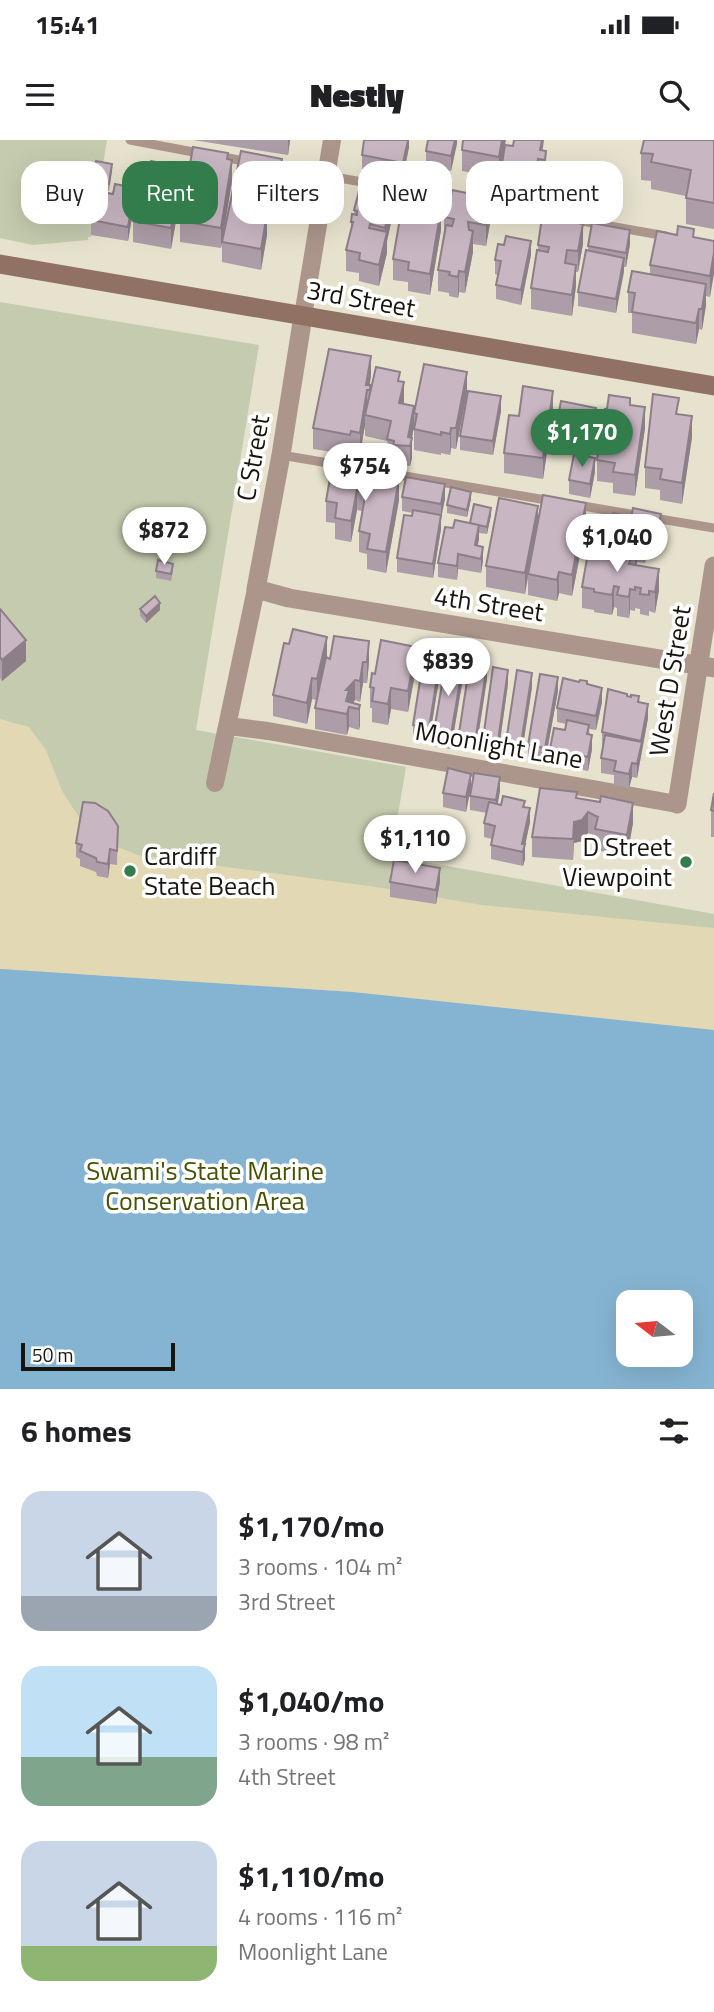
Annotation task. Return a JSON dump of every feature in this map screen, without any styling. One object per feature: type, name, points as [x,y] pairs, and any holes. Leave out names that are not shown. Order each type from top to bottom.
[{"type":"main road","name":"3rd Street","points":[[0,264],[714,386]]},
{"type":"street","name":"C Street","points":[[328,161],[332,140]]},
{"type":"street","name":"C Street","points":[[215,783],[229,726],[281,455],[318,224]]},
{"type":"street","name":"West D Street","points":[[677,804],[706,667],[714,566]]},
{"type":"street","name":"4th Street","points":[[256,589],[289,598],[706,667]]},
{"type":"street","name":"Moonlight Lane","points":[[229,726],[677,804]]},
{"type":"lane","points":[[130,140],[244,161]]},
{"type":"lane","points":[[344,179],[674,237]]},
{"type":"lane","points":[[281,455],[714,528]]},
{"type":"green space","points":[[0,140],[107,140],[104,161],[21,161],[21,224],[93,224],[88,240],[33,245],[0,238]]},
{"type":"green space","points":[[0,302],[259,345],[196,730],[406,767],[391,856],[714,914],[714,978],[56,972],[714,1030],[714,1389],[0,1389]]},
{"type":"sand","name":"Cardiff State Beach","points":[[0,719],[29,727],[46,750],[62,791],[92,837],[138,855],[383,888],[482,905],[714,928],[714,1030],[353,992],[0,969]]},
{"type":"water","name":"Swami's State Marine Conservation Area","points":[[0,969],[353,992],[714,1030],[714,1389],[0,1389]]},
{"type":"building","points":[[364,140],[408,140],[403,161],[362,155]]},
{"type":"building","points":[[428,140],[455,140],[451,156],[426,151]]},
{"type":"building","points":[[463,140],[502,140],[499,157],[462,150]]},
{"type":"building","points":[[514,140],[542,140],[540,150],[546,151],[545,160],[502,161],[505,145],[513,146]]},
{"type":"building","points":[[644,140],[714,140],[714,203],[686,198],[691,170],[651,162],[653,154],[641,153]]},
{"type":"building","points":[[193,147],[228,153],[227,159],[232,160],[221,228],[198,224],[218,224],[218,161],[191,161]]},
{"type":"building","points":[[241,151],[282,159],[282,161],[239,161]]},
{"type":"building","points":[[108,163],[112,164],[108,184]]},
{"type":"building","points":[[115,184],[122,185],[122,224],[129,224],[128,227],[108,223],[108,193],[113,194]]},
{"type":"building","points":[[452,190],[466,193],[466,224],[469,230],[473,231],[465,272],[459,271],[458,277],[438,270],[446,225],[452,226]]},
{"type":"building","points":[[232,194],[232,224],[265,224],[261,249],[222,242]]},
{"type":"building","points":[[358,195],[358,224],[370,224],[369,228],[387,232],[379,265],[359,260],[360,253],[346,250],[353,222],[352,214],[357,215],[354,210]]},
{"type":"building","points":[[149,224],[172,224],[171,228]]},
{"type":"building","points":[[370,224],[386,224],[385,228]]},
{"type":"building","points":[[399,224],[438,224],[430,274],[408,270],[409,262],[393,259]]},
{"type":"building","points":[[541,224],[583,224],[578,251],[567,250],[565,263],[576,265],[572,295],[531,288],[537,250],[548,252],[549,247],[538,245]]},
{"type":"building","points":[[592,224],[630,230],[626,253],[588,246]]},
{"type":"building","points":[[678,226],[694,229],[693,237],[714,241],[710,276],[650,265],[657,231],[677,235]]},
{"type":"building","points":[[506,236],[531,241],[521,290],[496,285],[501,261],[495,260],[498,244],[504,245]]},
{"type":"building","points":[[586,250],[624,258],[616,299],[578,292]]},
{"type":"building","points":[[632,271],[706,284],[702,309],[699,309],[696,323],[632,312],[635,293],[628,292]]},
{"type":"building","points":[[329,349],[371,356],[366,385],[370,385],[370,390],[367,390],[360,433],[351,431],[350,435],[313,428]]},
{"type":"building","points":[[424,364],[467,372],[456,428],[451,428],[450,434],[441,432],[441,435],[414,429],[417,414],[414,413]]},
{"type":"building","points":[[376,367],[400,372],[398,381],[404,382],[399,403],[414,406],[408,437],[412,438],[410,446],[393,445],[394,441],[387,439],[391,421],[365,415]]},
{"type":"building","points":[[523,386],[553,391],[543,458],[504,453],[509,415],[519,416]]},
{"type":"building","points":[[468,391],[501,396],[493,441],[460,436]]},
{"type":"building","points":[[653,394],[679,398],[676,414],[692,416],[682,483],[660,479],[662,469],[645,467]]},
{"type":"building","points":[[609,395],[630,398],[630,405],[645,407],[635,475],[613,472],[615,463],[597,460]]},
{"type":"building","points":[[561,401],[596,408],[591,434],[587,433],[586,440],[566,436],[568,429],[556,427]]},
{"type":"building","points":[[574,454],[595,458],[590,484],[569,480]]},
{"type":"building","points":[[332,467],[399,479],[386,552],[367,549],[370,534],[359,531],[366,491],[357,490],[351,521],[335,518],[337,503],[326,501]]},
{"type":"building","points":[[406,477],[445,484],[441,504],[402,497]]},
{"type":"building","points":[[451,487],[471,492],[467,510],[447,505]]},
{"type":"building","points":[[543,495],[586,503],[572,575],[559,572],[557,580],[528,574]]},
{"type":"building","points":[[499,498],[538,506],[525,573],[486,566]]},
{"type":"building","points":[[474,504],[491,508],[487,527],[470,523]]},
{"type":"building","points":[[633,508],[661,514],[657,533],[648,531],[645,549],[637,547],[635,559],[623,556],[628,528],[641,531],[629,527]]},
{"type":"building","points":[[413,510],[441,515],[433,564],[397,558],[404,515],[412,516]]},
{"type":"building","points":[[613,513],[626,516],[619,552],[585,545],[589,523],[610,525]]},
{"type":"building","points":[[455,520],[479,525],[475,545],[483,547],[481,559],[458,554],[457,566],[438,563],[445,527],[453,528]]},
{"type":"building","points":[[589,547],[631,557],[629,564],[659,569],[655,592],[649,591],[649,595],[640,594],[641,588],[635,587],[635,590],[630,589],[629,597],[617,595],[619,587],[614,586],[612,595],[582,587]]},
{"type":"building","points":[[158,560],[173,564],[171,574],[156,571]]},
{"type":"building","points":[[155,596],[160,603],[146,616],[140,609]]},
{"type":"building","points":[[0,609],[26,640],[2,660],[0,657]]},
{"type":"building","points":[[293,629],[327,637],[317,679],[312,678],[307,703],[273,695],[284,643],[289,644]]},
{"type":"building","points":[[334,636],[369,641],[367,662],[363,662],[360,681],[355,680],[346,690],[349,690],[346,701],[360,705],[359,709],[349,707],[347,714],[315,708],[326,657],[330,659]]},
{"type":"building","points":[[381,640],[416,647],[408,691],[391,688],[388,704],[372,701],[374,688],[370,687]]},
{"type":"building","points":[[424,656],[440,659],[429,728],[413,725]]},
{"type":"building","points":[[446,661],[463,664],[451,734],[434,731]]},
{"type":"building","points":[[470,662],[487,665],[476,736],[459,733]]},
{"type":"building","points":[[493,667],[508,670],[498,741],[483,739]]},
{"type":"building","points":[[517,670],[532,673],[521,744],[506,742]]},
{"type":"building","points":[[540,674],[558,677],[545,748],[528,745]]},
{"type":"building","points":[[563,678],[587,681],[587,684],[602,688],[596,716],[557,708]]},
{"type":"building","points":[[608,689],[631,697],[639,696],[638,702],[648,704],[641,741],[602,732]]},
{"type":"building","points":[[567,720],[589,725],[587,734],[592,735],[588,757],[550,749],[554,728],[565,730]]},
{"type":"building","points":[[605,735],[642,742],[637,764],[632,763],[629,774],[614,771],[616,761],[601,758]]},
{"type":"building","points":[[448,768],[471,774],[466,797],[443,793]]},
{"type":"building","points":[[474,773],[500,777],[496,800],[470,796]]},
{"type":"building","points":[[540,788],[577,792],[576,798],[600,802],[601,796],[633,803],[627,835],[595,829],[598,817],[588,812],[582,820],[574,822],[573,839],[532,837]]},
{"type":"building","points":[[503,796],[525,801],[523,807],[530,808],[522,844],[525,844],[523,852],[491,845],[495,826],[484,823],[489,802],[501,805]]},
{"type":"building","points":[[83,802],[95,803],[108,811],[118,826],[117,851],[110,849],[108,864],[97,862],[96,858],[80,851],[82,845],[76,843]]},
{"type":"building","points":[[394,860],[440,868],[436,890],[390,882]]},
{"type":"place","name":"D Street Viewpoint","points":[[686,862]]},
{"type":"place","name":"Cardiff State Beach","points":[[130,871]]}]
